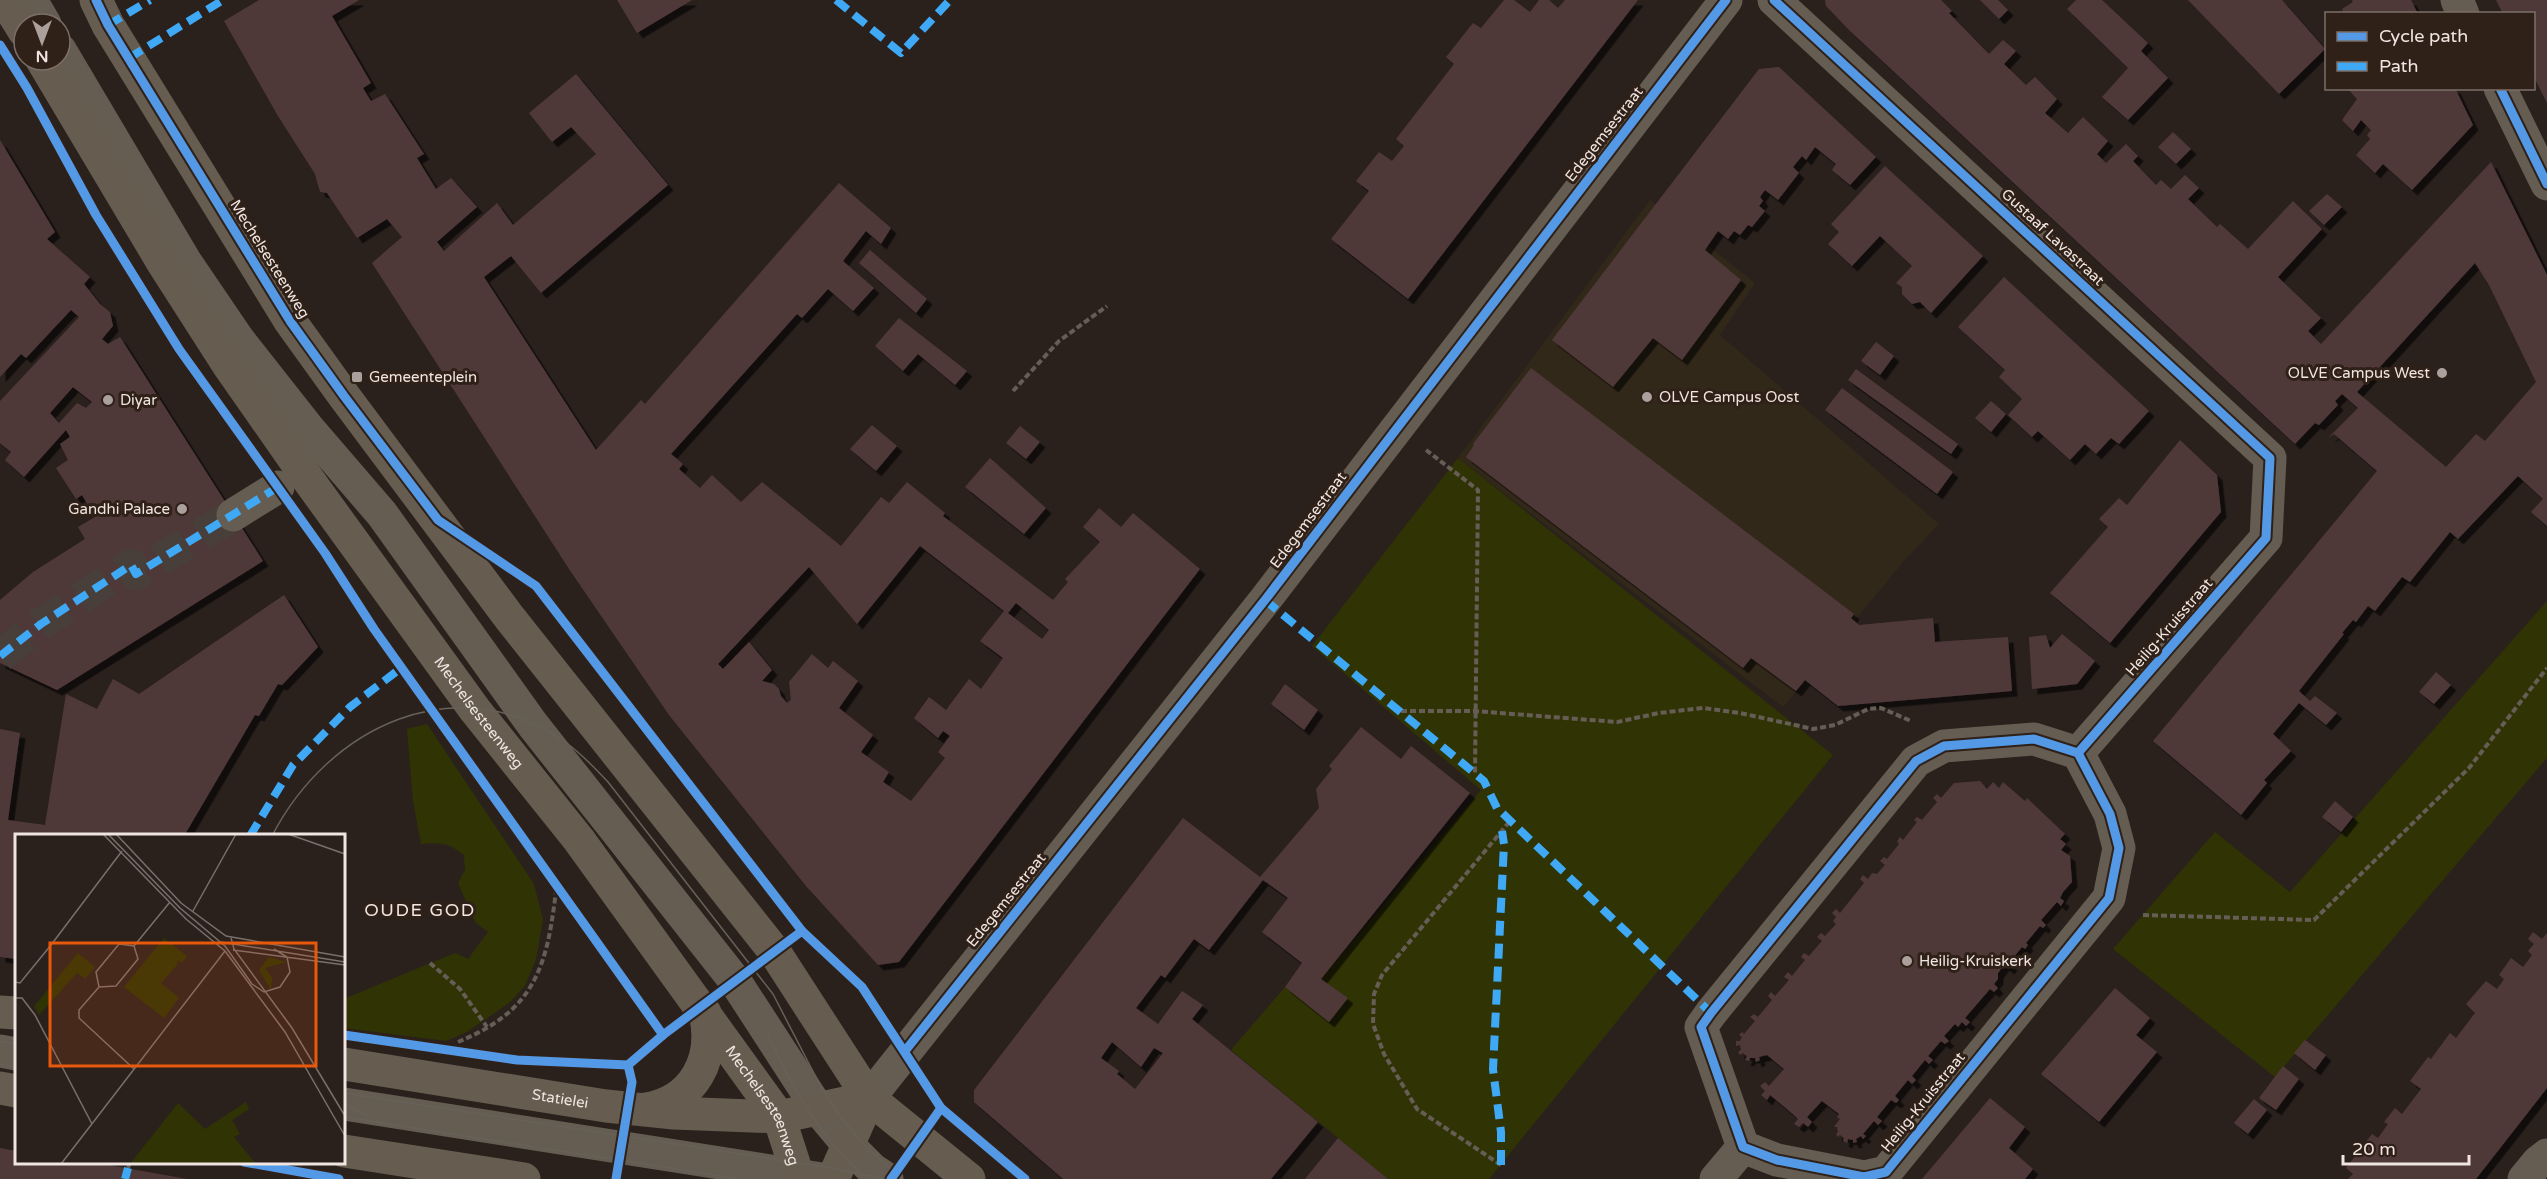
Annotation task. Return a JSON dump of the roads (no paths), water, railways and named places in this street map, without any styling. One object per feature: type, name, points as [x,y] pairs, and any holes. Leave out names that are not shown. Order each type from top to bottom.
[{"type":"main road","name":"Mechelsesteenweg","points":[[96,0],[108,26],[290,321],[509,617],[774,951],[869,1098],[969,1179]]},
{"type":"main road","name":"Mechelsesteenweg","points":[[49,72],[108,174],[229,366],[310,482],[502,746],[579,840],[780,1117],[806,1178]]},
{"type":"main road","points":[[0,1012],[15,1013]]},
{"type":"main road","points":[[640,1110],[661,1107],[680,1097],[697,1077],[707,1053],[709,1028],[705,1012]]},
{"type":"main road","name":"Statielei","points":[[345,1064],[640,1110],[729,1117],[780,1117],[869,1098]]},
{"type":"main road","points":[[0,1088],[15,1091]]},
{"type":"main road","points":[[833,1179],[869,1098]]},
{"type":"main road","points":[[345,1151],[524,1179]]},
{"type":"street","name":"Edegemsestraat","points":[[869,1098],[1266,600],[1726,0]]},
{"type":"street","name":"Gustaaf Lavastraat","points":[[1774,0],[2270,458],[2268,513]]},
{"type":"street","points":[[72,70],[185,261],[238,339],[308,428],[382,514],[533,724],[735,981],[818,1109],[848,1145],[872,1169],[887,1179]]},
{"type":"street","points":[[2501,90],[2547,184]]},
{"type":"street","points":[[233,515],[278,487]]},
{"type":"street","name":"Heilig-Kruisstraat","points":[[1743,1147],[1777,1160],[1864,1177],[1886,1172],[2109,898],[2119,849],[2110,814],[2078,753],[2266,538],[2268,513]]},
{"type":"street","points":[[445,667],[462,672],[478,671],[491,666],[505,651],[509,617]]},
{"type":"street","points":[[1716,1179],[1743,1147],[1701,1027],[1916,761],[1944,746],[2034,739],[2078,753]]},
{"type":"street","points":[[0,1051],[15,1054]]},
{"type":"street","points":[[345,1104],[806,1178]]},
{"type":"street","points":[[2524,1179],[2547,1155]]},
{"type":"tunnel","points":[[0,656],[41,624],[131,565],[136,574],[233,515]]},
{"type":"tram line","points":[[273,834],[296,798],[326,764],[361,738],[399,719],[439,709],[481,709],[523,719],[565,742],[608,782],[773,994],[821,1087],[843,1120],[865,1146],[902,1179]]},
{"type":"tram line","points":[[767,1032],[806,1107],[831,1142],[860,1173]]},
{"type":"tram line","points":[[0,1041],[15,1044]]},
{"type":"tram line","points":[[0,1064],[15,1067]]},
{"type":"tram line","points":[[345,1093],[826,1167],[883,1179]]},
{"type":"tram line","points":[[345,1104],[369,1116]]},
{"type":"tram line","points":[[345,1117],[740,1179]]},
{"type":"place","name":"OLVE Campus West","points":[[2442,373]]},
{"type":"place","name":"Gemeenteplein","points":[[357,377]]},
{"type":"place","name":"OLVE Campus Oost","points":[[1647,397]]},
{"type":"place","name":"Diyar","points":[[108,400]]},
{"type":"place","name":"Gandhi Palace","points":[[182,509]]},
{"type":"place","name":"Heilig-Kruiskerk","points":[[1907,961]]},
{"type":"district","name":"OUDE GOD","points":[[420,910]]}]
